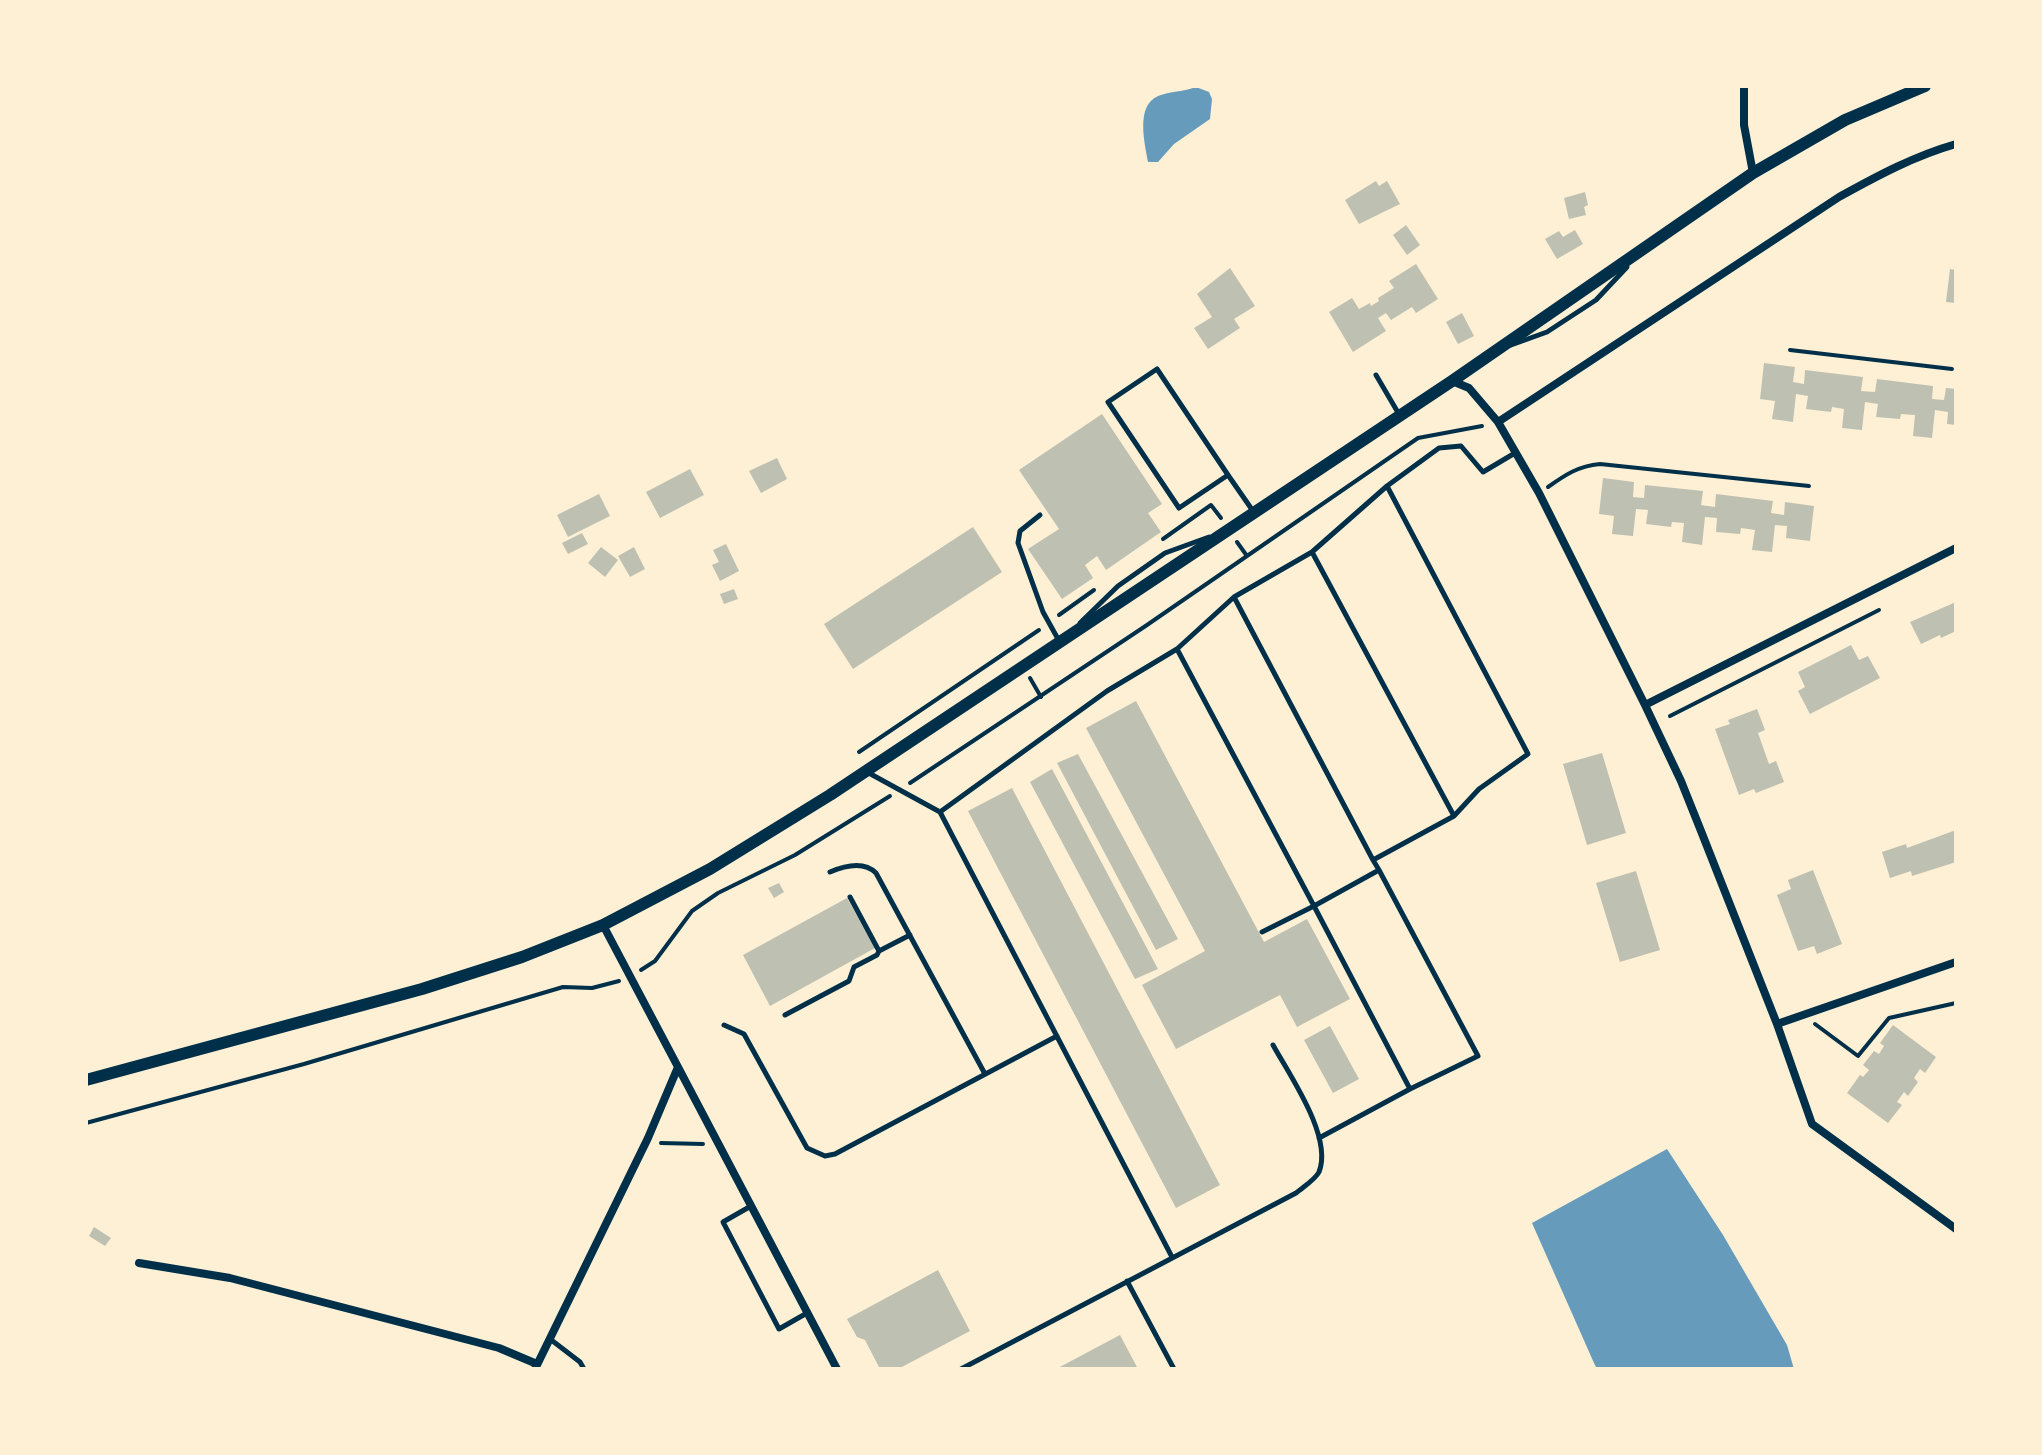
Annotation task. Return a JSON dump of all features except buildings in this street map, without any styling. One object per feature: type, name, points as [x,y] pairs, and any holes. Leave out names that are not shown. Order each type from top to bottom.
[{"type":"street","points":[[1744,86],[1744,125],[1753,173]]},
{"type":"street","points":[[86,1080],[422,989],[522,957],[603,925],[710,869],[866,772],[1400,416],[1753,173],[1845,120],[1925,86]]},
{"type":"street","points":[[1498,422],[1839,197],[1917,157],[1956,144]]},
{"type":"street","points":[[1452,381],[1469,388],[1498,422],[1539,493],[1645,705],[1681,781],[1777,1024],[1812,1124],[1956,1229]]},
{"type":"street","points":[[1645,705],[1956,548]]},
{"type":"street","points":[[603,925],[837,1369]]},
{"type":"street","points":[[1777,1024],[1956,962]]},
{"type":"street","points":[[139,1263],[230,1278],[499,1348],[536,1367],[648,1138],[678,1067]]},
{"type":"lane","points":[[1228,475],[1179,508],[1108,402],[1157,369],[1254,512]]},
{"type":"lane","points":[[1376,375],[1400,416]]},
{"type":"lane","points":[[940,812],[1107,691],[1177,649],[1234,597],[1312,552],[1387,486],[1439,448],[1461,446],[1483,472],[1516,453]]},
{"type":"lane","points":[[1373,860],[1454,816],[1479,789],[1528,754],[1387,486]]},
{"type":"lane","points":[[1040,515],[1020,531],[1018,543],[1043,612],[1060,642]]},
{"type":"lane","points":[[1312,552],[1454,816]]},
{"type":"lane","points":[[1234,597],[1478,1056],[1319,1138]]},
{"type":"lane","points":[[1177,649],[1410,1089]]},
{"type":"lane","points":[[866,772],[940,812],[1172,1257]]},
{"type":"lane","points":[[830,872],[850,866],[871,867],[880,878],[985,1074]]},
{"type":"lane","points":[[1262,932],[1379,870]]},
{"type":"lane","points":[[850,897],[879,951]]},
{"type":"lane","points":[[785,1015],[849,981],[854,967],[910,935]]},
{"type":"lane","points":[[724,1025],[744,1034],[807,1148],[825,1156],[835,1154],[1057,1036]]},
{"type":"lane","points":[[961,1369],[1296,1193],[1318,1175],[1323,1152],[1319,1138],[1273,1045]]},
{"type":"lane","points":[[751,1206],[723,1222],[779,1329],[807,1313]]},
{"type":"lane","points":[[1127,1281],[1174,1369]]},
{"type":"lane","points":[[550,1339],[580,1362],[584,1369]]},
{"type":"path","points":[[1790,350],[1952,369]]},
{"type":"path","points":[[1539,493],[1572,471],[1600,464],[1809,486]]},
{"type":"path","points":[[1670,716],[1879,610]]},
{"type":"path","points":[[1803,1015],[1858,1056],[1889,1018],[1956,1003]]},
{"type":"water","points":[[1196,87],[1209,92],[1212,99],[1210,119],[1174,144],[1158,162],[1148,162],[1143,126],[1146,108],[1158,96]]},
{"type":"water","points":[[1667,1149],[1723,1235],[1787,1345],[1794,1369],[1597,1369],[1532,1223]]}]
